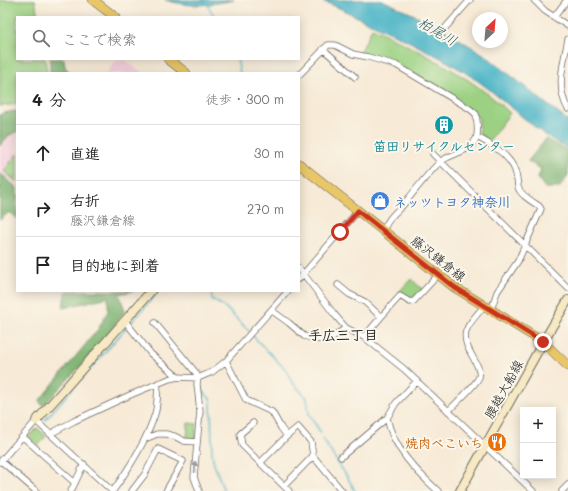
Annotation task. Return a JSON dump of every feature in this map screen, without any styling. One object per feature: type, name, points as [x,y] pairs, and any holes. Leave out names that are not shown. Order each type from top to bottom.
[{"type":"main road","points":[[93,0],[114,16]]},
{"type":"main road","points":[[169,60],[185,72]]},
{"type":"main road","name":"藤沢鎌倉線","points":[[300,165],[438,275],[454,287],[543,342],[568,366]]},
{"type":"main road","points":[[36,421],[150,292]]},
{"type":"main road","name":"腰越大船線","points":[[460,491],[568,300]]},
{"type":"street","points":[[534,0],[545,11],[568,26]]},
{"type":"street","points":[[554,17],[567,0]]},
{"type":"street","points":[[446,27],[469,1]]},
{"type":"street","points":[[568,39],[560,82],[560,90],[568,109]]},
{"type":"street","points":[[300,74],[328,45],[335,45],[353,54],[396,65],[476,114],[477,137],[474,142],[459,153],[449,156],[441,162],[414,190],[407,200],[391,215],[383,231]]},
{"type":"street","points":[[324,49],[355,77]]},
{"type":"street","points":[[448,411],[479,378],[480,370],[468,350],[466,332],[469,326],[487,308],[518,261],[541,209],[540,206],[518,188],[516,174],[512,164],[493,145],[477,137]]},
{"type":"street","points":[[433,154],[568,288]]},
{"type":"street","points":[[300,278],[358,211]]},
{"type":"street","points":[[300,269],[346,328],[364,337],[404,369],[533,491]]},
{"type":"street","points":[[364,337],[400,296],[410,302],[414,301],[438,275]]},
{"type":"street","points":[[338,285],[349,294],[365,302],[381,318]]},
{"type":"street","points":[[50,434],[74,421],[158,384],[178,377],[198,378],[206,375],[226,361],[287,292]]},
{"type":"street","points":[[271,310],[308,338],[328,340],[346,328]]},
{"type":"street","points":[[125,322],[151,354],[178,377]]},
{"type":"street","points":[[155,323],[196,373],[198,378],[197,384],[200,411],[194,477],[198,491]]},
{"type":"street","points":[[226,361],[246,400],[272,412],[287,436]]},
{"type":"street","points":[[341,457],[387,418],[396,403],[417,381]]},
{"type":"street","points":[[36,491],[1,462],[36,421],[113,491],[131,466],[145,439],[155,413],[158,384]]},
{"type":"street","points":[[387,418],[389,430],[406,458],[438,491]]},
{"type":"street","points":[[253,423],[240,434],[242,445],[261,462],[285,489],[313,456]]},
{"type":"street","points":[[261,462],[298,427],[311,442],[313,456],[342,491]]},
{"type":"street","points":[[145,439],[157,434],[166,434],[184,441],[197,442]]},
{"type":"street","points":[[23,436],[75,483]]},
{"type":"street","points":[[132,491],[145,474],[158,449],[183,461],[168,490]]},
{"type":"street","points":[[71,491],[84,464]]},
{"type":"street","points":[[562,491],[568,485]]},
{"type":"shaded area","points":[[125,60],[141,72],[107,72],[116,61]]},
{"type":"shaded area","points":[[16,134],[16,184],[0,172],[0,148],[9,136]]},
{"type":"green space","points":[[0,0],[35,0],[38,16],[16,16],[16,60],[45,60],[47,72],[16,72],[16,104],[0,106]]},
{"type":"green space","points":[[372,28],[426,55],[462,76],[479,87],[510,113],[488,142],[479,132],[479,118],[415,74],[360,53]]},
{"type":"green space","points":[[50,60],[64,60],[65,67],[70,72],[50,72]]},
{"type":"green space","points":[[16,111],[16,132],[9,135],[0,146],[0,115],[3,113]]},
{"type":"green space","points":[[546,139],[568,151],[568,176],[559,188],[545,188],[538,178],[541,169],[528,161]]},
{"type":"green space","points":[[16,155],[16,181],[4,171]]},
{"type":"green space","points":[[0,173],[16,187],[16,218],[9,212],[0,220]]},
{"type":"green space","points":[[411,279],[423,290],[412,300],[407,299],[399,292]]},
{"type":"green space","points":[[128,292],[119,294],[125,310],[103,342],[43,406],[39,401],[99,328],[108,311],[108,297],[63,308],[65,293]]},
{"type":"green space","points":[[188,423],[197,424],[195,440],[187,439]]},
{"type":"green space","points":[[37,428],[46,436],[38,446],[29,437]]},
{"type":"water","points":[[165,0],[234,0],[192,5]]},
{"type":"water","name":"柏尾川","points":[[320,0],[382,0],[444,30],[485,55],[568,121],[568,149],[544,134],[478,81],[451,64],[438,56],[344,10]]},
{"type":"waterway","points":[[209,0],[208,6],[214,16]]},
{"type":"waterway","points":[[237,60],[240,72]]},
{"type":"waterway","points":[[130,324],[158,292]]},
{"type":"waterway","points":[[211,292],[212,299],[226,308],[250,332]]},
{"type":"waterway","points":[[45,420],[127,327]]},
{"type":"waterway","points":[[252,335],[287,371],[291,381],[307,398],[309,414],[321,433]]},
{"type":"waterway","points":[[200,387],[211,400],[212,453],[214,464],[224,491]]},
{"type":"waterway","points":[[323,438],[355,491]]},
{"type":"place","name":"笛田リサイクルセンター","points":[[444,125]]},
{"type":"place","name":"ネッツトヨタ神奈川","points":[[380,201]]},
{"type":"place","name":"焼肉べこいち","points":[[497,442]]},
{"type":"district","name":"手広三丁目","points":[[343,334]]},
{"type":"route","points":[[340,232],[358,211],[454,287],[543,342]]}]
